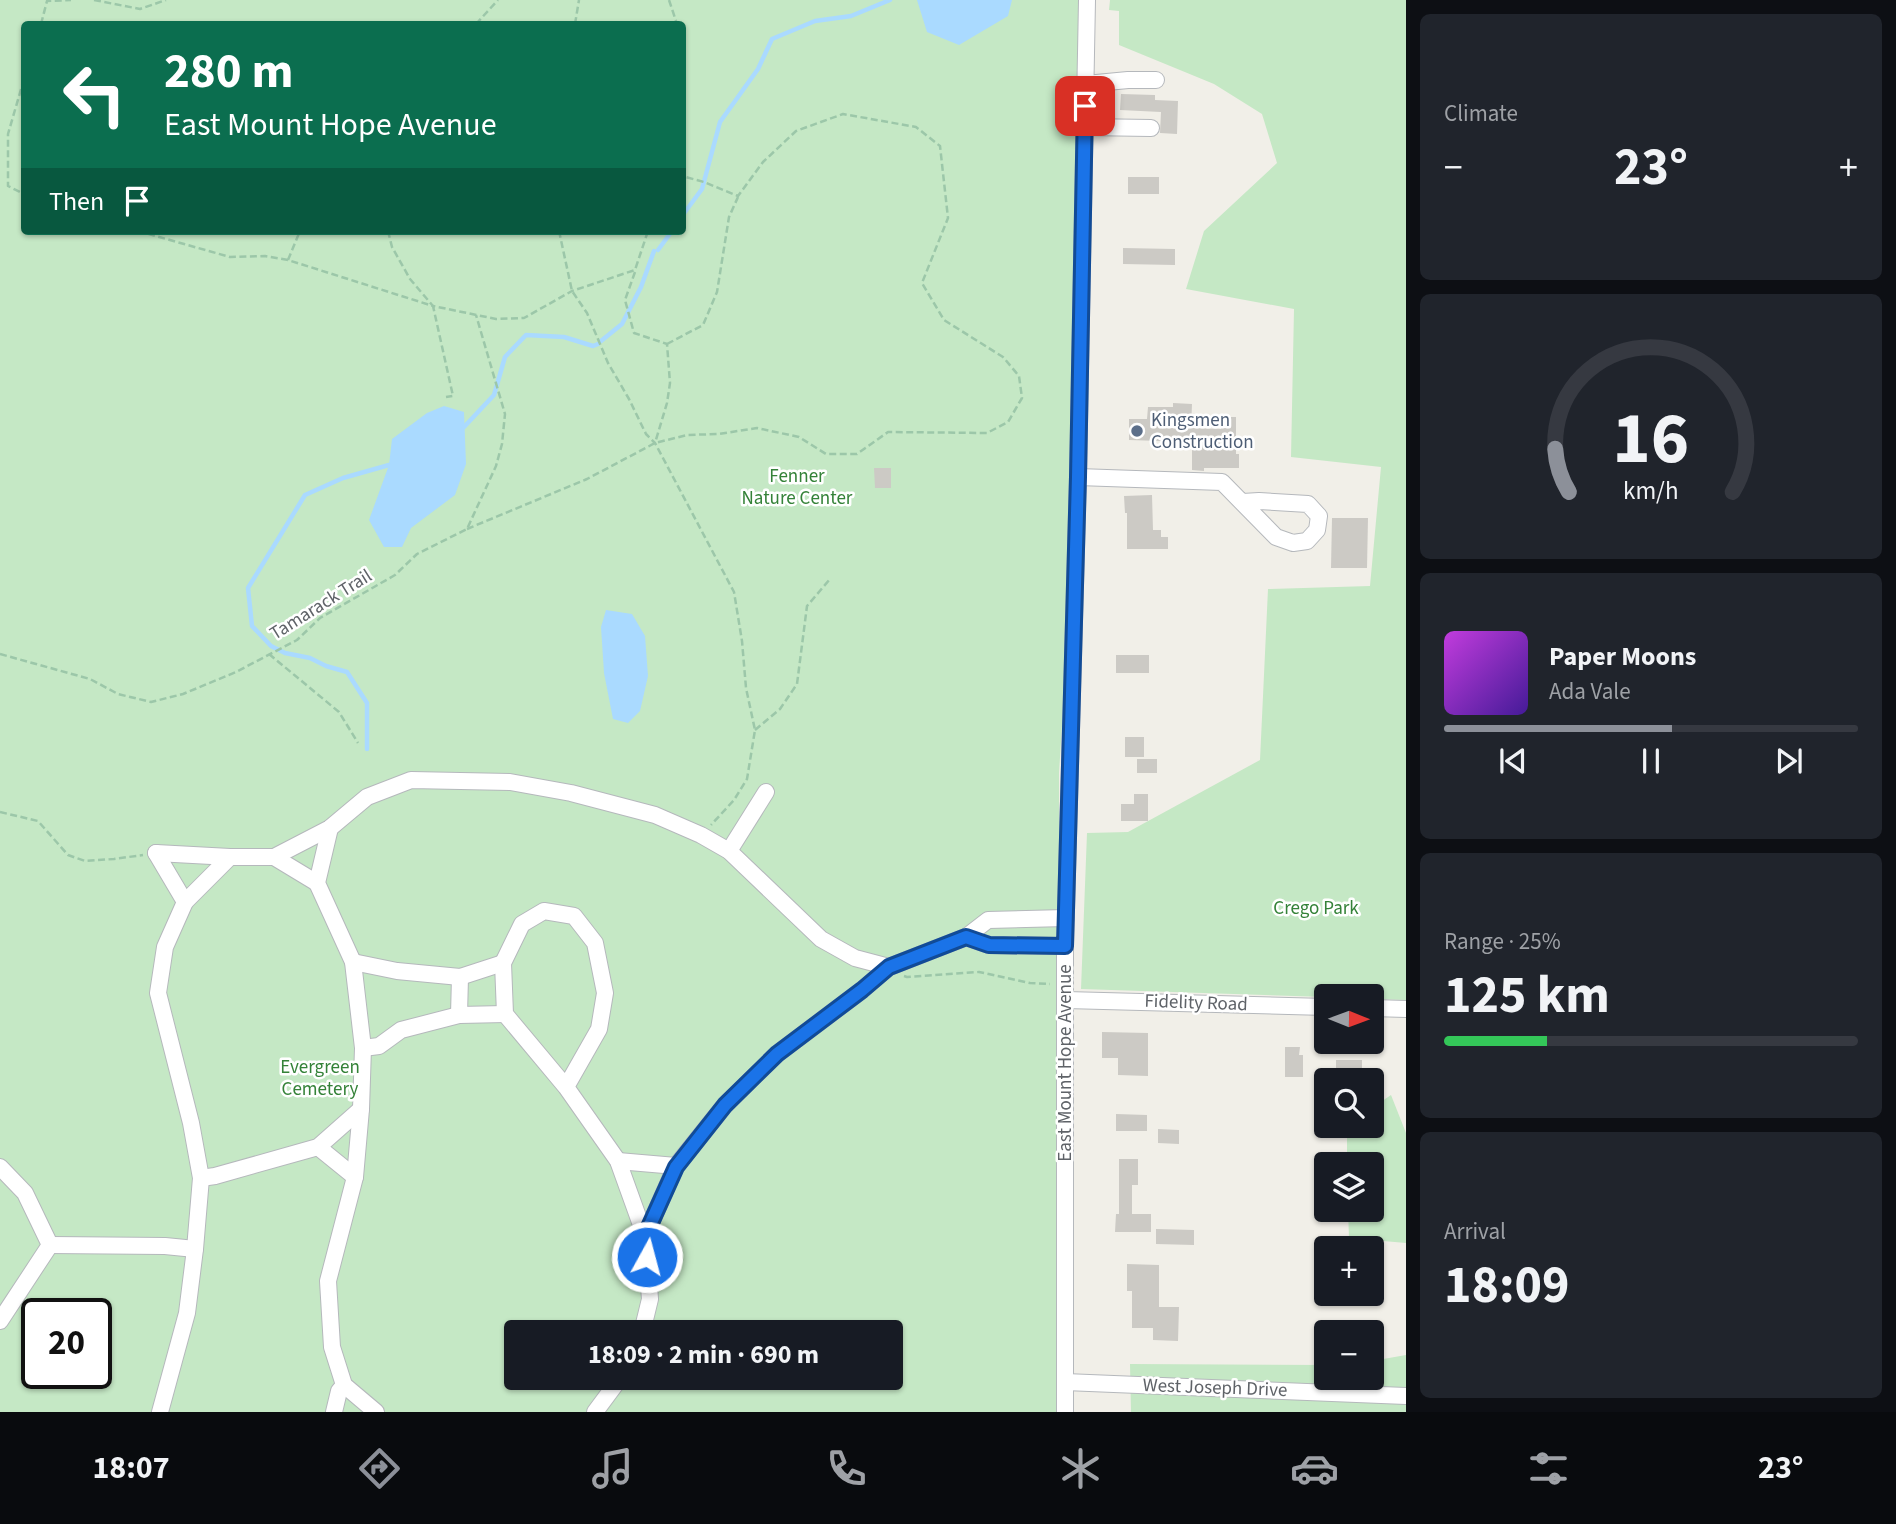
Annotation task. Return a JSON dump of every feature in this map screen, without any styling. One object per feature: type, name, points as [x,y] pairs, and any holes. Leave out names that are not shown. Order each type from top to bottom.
[{"type":"street","name":"East Mount Hope Avenue","points":[[1065,1412],[1065,946],[1087,0]]},
{"type":"street","points":[[1086,84],[1156,80]]},
{"type":"street","points":[[1084,127],[1151,128]]},
{"type":"street","points":[[1078,477],[1223,482],[1243,502]]},
{"type":"street","points":[[156,853],[230,858],[274,857],[330,828],[367,797],[411,779],[510,782],[571,793],[656,816],[701,835],[729,851],[821,939],[855,958],[889,967]]},
{"type":"street","points":[[729,851],[766,792]]},
{"type":"street","points":[[317,883],[330,828]]},
{"type":"street","points":[[156,853],[185,902]]},
{"type":"street","points":[[274,857],[317,883],[353,962],[363,1048],[361,1109],[355,1177],[328,1281],[332,1347],[344,1385],[376,1412]]},
{"type":"street","points":[[160,1412],[187,1312],[201,1178],[191,1123],[158,993],[165,947],[185,902],[230,858]]},
{"type":"street","points":[[566,1087],[599,1029],[605,993],[595,943],[574,916],[544,911],[522,924],[503,962],[505,1014],[566,1087],[618,1161],[645,1236],[650,1299],[645,1320]]},
{"type":"street","points":[[645,1236],[676,1167],[725,1105],[777,1054],[889,967],[966,937],[988,919],[1066,918]]},
{"type":"street","points":[[966,937],[989,945],[1065,946]]},
{"type":"street","points":[[353,962],[397,971],[460,977],[503,962]]},
{"type":"street","points":[[459,1015],[460,977]]},
{"type":"street","name":"Fidelity Road","points":[[1066,1000],[1314,1007]]},
{"type":"street","points":[[1384,1008],[1406,1009]]},
{"type":"street","points":[[363,1048],[379,1046],[401,1030],[459,1015],[505,1014]]},
{"type":"street","points":[[201,1178],[318,1147],[361,1109]]},
{"type":"street","points":[[318,1147],[355,1177]]},
{"type":"street","points":[[618,1161],[676,1167]]},
{"type":"street","points":[[0,1167],[25,1193],[50,1245]]},
{"type":"street","points":[[50,1245],[165,1246],[195,1249]]},
{"type":"street","points":[[0,1321],[50,1245]]},
{"type":"street","name":"West Joseph Drive","points":[[1065,1382],[1406,1396]]},
{"type":"street","points":[[334,1412],[339,1391],[344,1385]]},
{"type":"street","points":[[595,1412],[611,1390]]},
{"type":"path","points":[[42,21],[46,1],[71,0]]},
{"type":"path","points":[[94,0],[140,9],[166,0]]},
{"type":"path","points":[[479,21],[498,0]]},
{"type":"path","points":[[576,21],[579,0]]},
{"type":"path","points":[[669,0],[676,21]]},
{"type":"path","points":[[8,186],[8,134],[21,89]]},
{"type":"path","name":"Tamarack Trail","points":[[0,654],[90,679],[118,694],[151,702],[183,694],[297,640],[320,618],[395,576],[417,554],[467,529],[587,479],[654,443],[687,435],[757,428],[799,438],[827,454],[857,454],[888,432],[987,433],[1008,422],[1022,398],[1019,376],[1003,357],[944,320],[922,283],[948,218],[940,146],[916,127],[843,114],[796,131],[763,162],[738,196]]},
{"type":"path","points":[[647,235],[625,300],[634,333],[667,344],[703,325],[717,292],[729,217],[738,196],[686,177]]},
{"type":"path","points":[[0,186],[8,186],[21,192]]},
{"type":"path","points":[[152,235],[230,257],[265,256],[288,260],[433,306],[496,319],[524,318],[572,291],[635,271]]},
{"type":"path","points":[[288,260],[298,235]]},
{"type":"path","points":[[389,235],[392,247],[410,279],[433,306],[453,396],[446,397]]},
{"type":"path","points":[[560,235],[572,291],[587,313],[608,363],[734,592],[746,688],[755,730],[747,779],[734,800],[701,835]]},
{"type":"path","points":[[467,529],[496,466],[502,444],[505,414],[476,315]]},
{"type":"path","points":[[654,443],[667,404],[670,383],[667,344]]},
{"type":"path","points":[[755,730],[780,709],[797,684],[807,606],[830,579]]},
{"type":"path","points":[[269,654],[340,712],[358,743]]},
{"type":"path","points":[[0,812],[38,821],[68,855],[85,861],[156,853]]},
{"type":"path","points":[[889,967],[907,977],[979,972],[1030,983],[1052,984]]},
{"type":"green space","points":[[0,0],[1086,0],[1078,477],[1059,773],[1060,1412],[0,1412]]},
{"type":"green space","name":"Crego Park","points":[[1110,0],[1406,0],[1406,1000],[1384,999],[1384,984],[1314,984],[1314,997],[1081,989],[1087,833],[1128,832],[1260,760],[1268,589],[1370,586],[1381,467],[1291,457],[1294,309],[1186,289],[1204,231],[1277,163],[1262,114],[1214,84],[1119,45],[1119,11],[1109,10]]},
{"type":"green space","points":[[1391,1095],[1406,1133],[1406,1243],[1384,1241],[1384,1236],[1349,1236],[1348,1222],[1384,1222],[1384,1152],[1347,1152],[1347,1138],[1384,1138],[1384,1100]]},
{"type":"green space","points":[[1406,1355],[1406,1412],[1131,1412],[1130,1364],[1314,1365],[1314,1390],[1384,1390],[1384,1359]]},
{"type":"water","points":[[917,0],[1012,0],[1008,16],[959,45],[927,32]]},
{"type":"water","points":[[444,406],[464,412],[466,464],[455,495],[411,528],[402,547],[384,547],[369,520],[389,465],[392,439],[427,413]]},
{"type":"water","points":[[606,610],[632,614],[645,636],[648,676],[640,711],[628,723],[613,719],[604,673],[601,627]]},
{"type":"building","points":[[1121,94],[1155,95],[1155,100],[1178,101],[1177,134],[1160,133],[1161,112],[1120,110]]},
{"type":"building","points":[[1128,177],[1159,177],[1159,194],[1128,194]]},
{"type":"building","points":[[1123,248],[1175,249],[1175,265],[1123,264]]},
{"type":"building","points":[[1173,403],[1192,404],[1191,428],[1221,429],[1221,417],[1236,417],[1236,454],[1239,454],[1239,468],[1192,470],[1192,442],[1129,440],[1129,419],[1147,419],[1148,407],[1173,407]]},
{"type":"building","points":[[874,468],[891,468],[891,488],[875,488]]},
{"type":"building","points":[[1152,495],[1153,530],[1161,530],[1161,537],[1168,537],[1168,549],[1127,549],[1124,496]]},
{"type":"building","points":[[1332,518],[1368,518],[1367,568],[1331,568]]},
{"type":"building","points":[[1116,655],[1149,655],[1149,673],[1116,673]]},
{"type":"building","points":[[1125,737],[1144,737],[1144,757],[1125,757]]},
{"type":"building","points":[[1137,759],[1157,759],[1157,773],[1137,773]]},
{"type":"building","points":[[1134,794],[1148,794],[1148,821],[1121,821],[1121,804],[1134,804]]},
{"type":"building","points":[[1102,1032],[1148,1033],[1148,1076],[1118,1075],[1118,1058],[1102,1058]]},
{"type":"building","points":[[1285,1047],[1300,1047],[1299,1055],[1303,1055],[1303,1077],[1285,1077]]},
{"type":"building","points":[[1336,1060],[1362,1060],[1362,1068],[1336,1068]]},
{"type":"building","points":[[1116,1114],[1147,1115],[1147,1131],[1116,1131]]},
{"type":"building","points":[[1158,1129],[1179,1130],[1179,1144],[1158,1143]]},
{"type":"building","points":[[1119,1159],[1138,1159],[1138,1185],[1132,1185],[1132,1214],[1151,1214],[1151,1232],[1115,1232],[1116,1214],[1119,1214]]},
{"type":"building","points":[[1156,1229],[1194,1230],[1194,1245],[1156,1244]]},
{"type":"building","points":[[1127,1264],[1159,1265],[1159,1307],[1179,1307],[1178,1341],[1153,1340],[1153,1328],[1132,1328],[1132,1291],[1127,1291]]},
{"type":"waterway","points":[[686,211],[702,189],[720,122],[758,69],[772,39],[815,21],[851,16],[890,0]]},
{"type":"waterway","points":[[658,250],[669,235]]},
{"type":"waterway","points":[[601,341],[622,324],[641,287],[654,251]]},
{"type":"waterway","points":[[464,427],[494,395],[505,357],[526,335],[564,337],[593,346],[598,344]]},
{"type":"waterway","points":[[367,749],[367,703],[347,672],[271,646],[252,626],[248,588],[305,495],[343,478],[389,465]]},
{"type":"place","name":"Kingsmen Construction","points":[[1137,431]]},
{"type":"route","points":[[647,1257],[645,1236],[676,1167],[725,1105],[777,1054],[889,967],[966,937],[989,945],[1065,946],[1085,106]]},
{"type":"park label","name":"Fenner Nature Center","points":[[797,487]]},
{"type":"park label","name":"Evergreen Cemetery","points":[[320,1078]]}]
